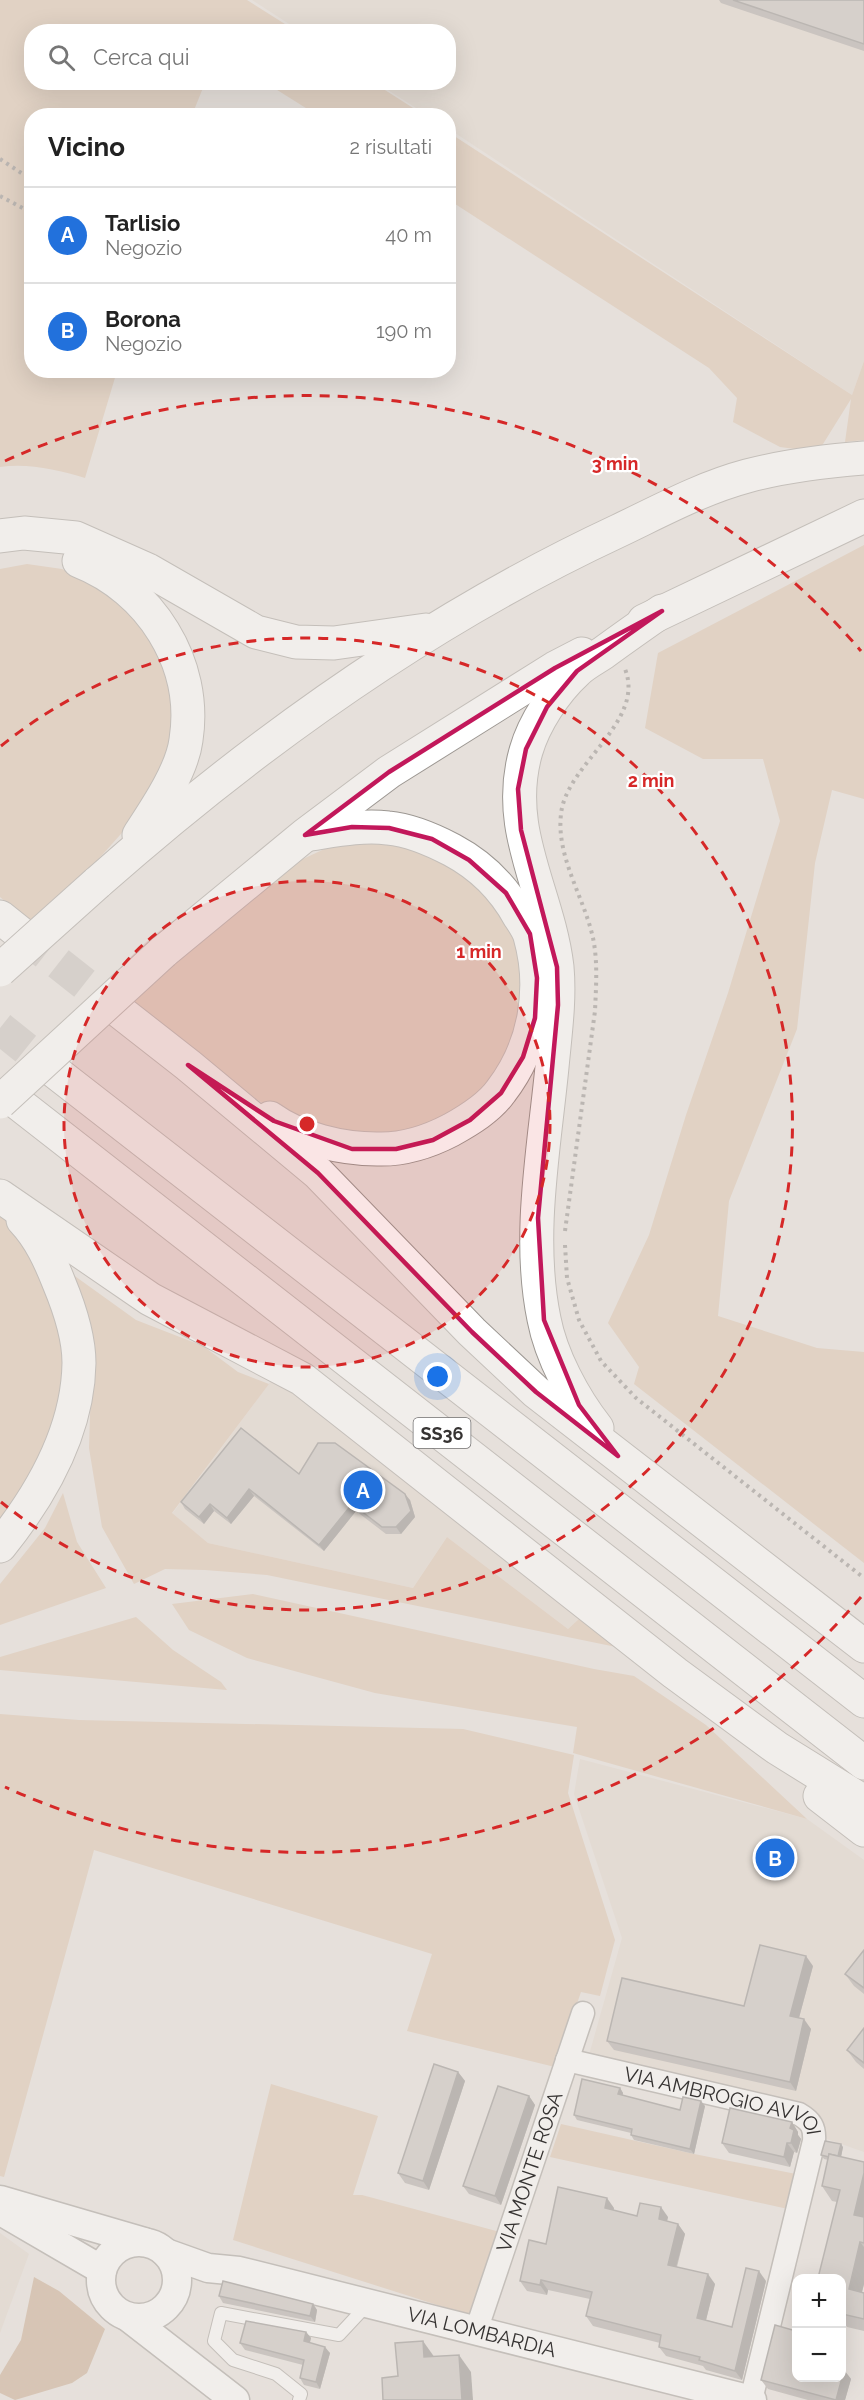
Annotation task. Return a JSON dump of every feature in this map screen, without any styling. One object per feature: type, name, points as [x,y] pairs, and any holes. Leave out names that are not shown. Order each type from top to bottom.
[{"type":"highway","points":[[0,970],[121,861],[210,788],[286,730],[434,629],[563,557],[707,490],[747,476],[779,469],[864,458]]},
{"type":"highway","points":[[10,1103],[163,952],[305,835],[389,772],[555,668],[662,611],[864,516]]},
{"type":"highway","points":[[0,536],[24,533],[76,538],[148,570],[256,632],[296,642],[334,644],[434,629]]},
{"type":"highway","points":[[0,553],[39,552],[81,561],[124,586],[155,617],[178,657],[187,699],[186,741],[170,785],[121,861]]},
{"type":"highway","points":[[618,1456],[579,1405],[544,1320],[537,1263],[538,1218],[558,1005],[557,967],[547,921],[521,830],[518,789],[526,749],[547,707],[577,671],[662,611]]},
{"type":"highway","points":[[188,1065],[274,1122],[310,1137],[352,1149],[396,1149],[433,1140],[470,1120],[501,1093],[523,1057],[535,1018],[537,978],[530,934],[506,893],[469,860],[432,839],[389,828],[352,827],[305,835]]},
{"type":"highway","points":[[118,1011],[188,1065],[318,1173],[472,1332],[536,1392],[864,1646]]},
{"type":"highway","name":"SS36","points":[[54,1071],[864,1701]]},
{"type":"highway","name":"SS36","points":[[10,1103],[864,1762]]},
{"type":"highway","points":[[0,1546],[17,1525],[50,1471],[72,1416],[79,1363],[69,1308],[50,1261],[33,1232],[2,1197]]},
{"type":"highway","points":[[2,1197],[150,1299],[302,1379],[675,1673],[777,1748],[864,1802]]},
{"type":"highway","points":[[777,1748],[809,1788],[864,1830]]},
{"type":"street","name":"VIA MONTE ROSA","points":[[476,2331],[584,2013]]},
{"type":"street","name":"VIA AMBROGIO AVVOI","points":[[567,2060],[799,2114],[809,2119],[815,2131],[814,2141],[752,2400]]},
{"type":"street","name":"VIA LOMBARDIA","points":[[0,2200],[155,2248],[208,2268],[239,2271],[752,2400]]},
{"type":"street","points":[[0,2210],[102,2270]]},
{"type":"street","points":[[176,2353],[166,2331],[176,2274],[172,2262],[155,2248],[131,2242],[117,2249],[108,2258],[102,2270],[100,2283],[106,2300],[115,2310],[128,2317],[235,2400]]},
{"type":"street","points":[[128,2317],[141,2318],[154,2314],[189,2277],[208,2268]]},
{"type":"lane","points":[[299,2400],[301,2394],[276,2374],[233,2360],[214,2341],[221,2313],[339,2335],[368,2304]]},
{"type":"path","points":[[0,159],[24,175]]},
{"type":"path","points":[[0,196],[24,209]]},
{"type":"path","points":[[565,1232],[595,1011],[597,975],[592,938],[561,844],[561,814],[567,792],[618,720],[628,698],[628,678],[624,668]]},
{"type":"path","points":[[565,1244],[567,1278],[579,1320],[601,1361],[636,1398],[864,1578]]},
{"type":"highlighted area","points":[[662,611],[577,671],[547,707],[526,749],[518,789],[521,830],[557,967],[558,1005],[538,1218],[544,1320],[579,1405],[618,1456],[536,1392],[472,1332],[318,1173],[188,1065],[274,1121],[352,1149],[396,1149],[433,1140],[470,1120],[501,1093],[523,1057],[535,1018],[537,978],[530,934],[506,893],[469,860],[432,839],[389,828],[352,827],[305,835],[389,772],[555,668]]},
{"type":"shaded area","points":[[0,0],[247,0],[285,24],[24,24],[24,90],[202,90],[195,108],[24,108],[24,378],[115,378],[85,478],[43,468],[0,467]]},
{"type":"shaded area","points":[[252,0],[864,0],[864,361],[852,395],[456,134],[456,108],[416,108],[388,90],[456,90],[456,24],[289,24]]},
{"type":"shaded area","points":[[277,90],[385,90],[413,108],[306,108]]},
{"type":"shaded area","points":[[456,137],[852,395],[864,361],[864,440],[845,442],[851,399],[818,452],[780,447],[733,422],[737,398],[709,368],[456,205]]},
{"type":"shaded area","points":[[864,545],[864,799],[832,790],[815,863],[797,1029],[729,1201],[718,1316],[817,1348],[864,1352],[864,1563],[634,1384],[639,1367],[608,1323],[649,1235],[686,1115],[728,993],[780,821],[763,759],[703,759],[645,728],[658,653]]},
{"type":"shaded area","points":[[27,564],[62,569],[108,590],[139,617],[174,686],[167,768],[128,826],[87,872],[32,924],[0,897],[0,569]]},
{"type":"shaded area","points":[[392,839],[476,878],[514,930],[525,975],[519,1037],[483,1096],[403,1140],[295,1123],[256,1099],[131,1000],[290,865],[333,845]]},
{"type":"shaded area","points":[[0,1214],[21,1237],[60,1321],[66,1366],[44,1462],[0,1528]]},
{"type":"shaded area","points":[[65,1269],[136,1320],[203,1346],[238,1372],[269,1384],[172,1513],[208,1543],[413,1588],[447,1537],[568,1629],[580,1618],[621,1648],[267,1575],[165,1569],[134,1584],[102,1527],[89,1448],[91,1385]]},
{"type":"shaded area","points":[[274,1377],[580,1618],[568,1629],[447,1537],[413,1588],[208,1543],[172,1514]]},
{"type":"shaded area","points":[[63,1493],[77,1542],[106,1588],[0,1625],[0,1584],[45,1528]]},
{"type":"shaded area","points":[[253,1594],[634,1676],[706,1725],[807,1819],[573,1753],[577,1727],[375,1693],[247,1658],[189,1630],[172,1604]]},
{"type":"shaded area","points":[[136,1617],[173,1650],[221,1682],[227,1690],[0,1670],[0,1657]]},
{"type":"shaded area","points":[[0,1714],[79,1720],[463,1729],[574,1755],[568,1793],[615,1940],[600,1996],[581,1992],[555,2067],[407,2031],[432,1954],[94,1850],[4,2177],[0,2176]]},
{"type":"shaded area","points":[[580,1759],[807,1819],[864,1860],[864,2152],[827,2139],[805,2105],[589,2055],[622,1938],[574,1794]]},
{"type":"shaded area","points":[[271,2084],[378,2116],[353,2195],[362,2195],[500,2232],[472,2316],[233,2240]]},
{"type":"shaded area","points":[[561,2124],[796,2174],[788,2209],[550,2157]]},
{"type":"shaded area","points":[[0,2233],[29,2254],[0,2333]]},
{"type":"shaded area","points":[[34,2277],[59,2291],[105,2329],[87,2373],[72,2383],[15,2400],[0,2393],[0,2375],[21,2340]]},
{"type":"building","points":[[733,0],[864,0],[864,44]]},
{"type":"building","points":[[241,1428],[299,1474],[318,1443],[335,1443],[405,1494],[411,1511],[396,1527],[382,1527],[352,1504],[319,1545],[249,1489],[227,1518],[210,1504],[199,1517],[181,1502]]},
{"type":"building","points":[[760,1945],[806,1956],[790,2016],[804,2019],[790,2082],[607,2041],[622,1978],[744,2006]]},
{"type":"building","points":[[864,1950],[864,1988],[845,1974]]},
{"type":"building","points":[[864,2028],[864,2063],[847,2050]]},
{"type":"building","points":[[434,2064],[458,2072],[423,2181],[398,2173]]},
{"type":"building","points":[[582,2079],[620,2088],[618,2094],[680,2110],[683,2097],[701,2101],[690,2149],[631,2135],[632,2129],[574,2115]]},
{"type":"building","points":[[498,2086],[529,2096],[495,2196],[463,2186]]},
{"type":"building","points":[[730,2108],[792,2122],[790,2128],[794,2130],[791,2143],[787,2143],[784,2157],[722,2143]]},
{"type":"building","points":[[825,2141],[841,2144],[838,2156],[821,2155]]},
{"type":"building","points":[[829,2154],[864,2162],[864,2173],[854,2215],[864,2217],[864,2243],[860,2242],[849,2289],[864,2293],[864,2319],[846,2315],[846,2274],[819,2274],[840,2190],[822,2186]]},
{"type":"building","points":[[558,2187],[607,2198],[605,2208],[637,2216],[640,2203],[661,2207],[659,2219],[678,2224],[668,2265],[708,2274],[697,2318],[732,2327],[746,2268],[759,2271],[735,2371],[699,2360],[700,2357],[659,2347],[661,2335],[586,2316],[592,2292],[541,2280],[540,2285],[520,2281],[529,2240],[546,2244]]},
{"type":"building","points":[[223,2281],[313,2304],[310,2316],[219,2296]]},
{"type":"building","points":[[246,2321],[306,2332],[304,2341],[325,2347],[316,2382],[300,2378],[304,2360],[240,2343]]},
{"type":"building","points":[[775,2325],[792,2330],[792,2382],[841,2382],[836,2400],[761,2380]]},
{"type":"building","points":[[423,2341],[424,2357],[459,2355],[462,2400],[383,2400],[382,2378],[398,2376],[395,2343]]},
{"type":"tunnel","points":[[20,933],[119,1011]]},
{"type":"tunnel","points":[[0,1028],[54,1071]]},
{"type":"place","name":"Tarlisio","points":[[363,1490]]},
{"type":"place","name":"Borona","points":[[775,1858]]}]
